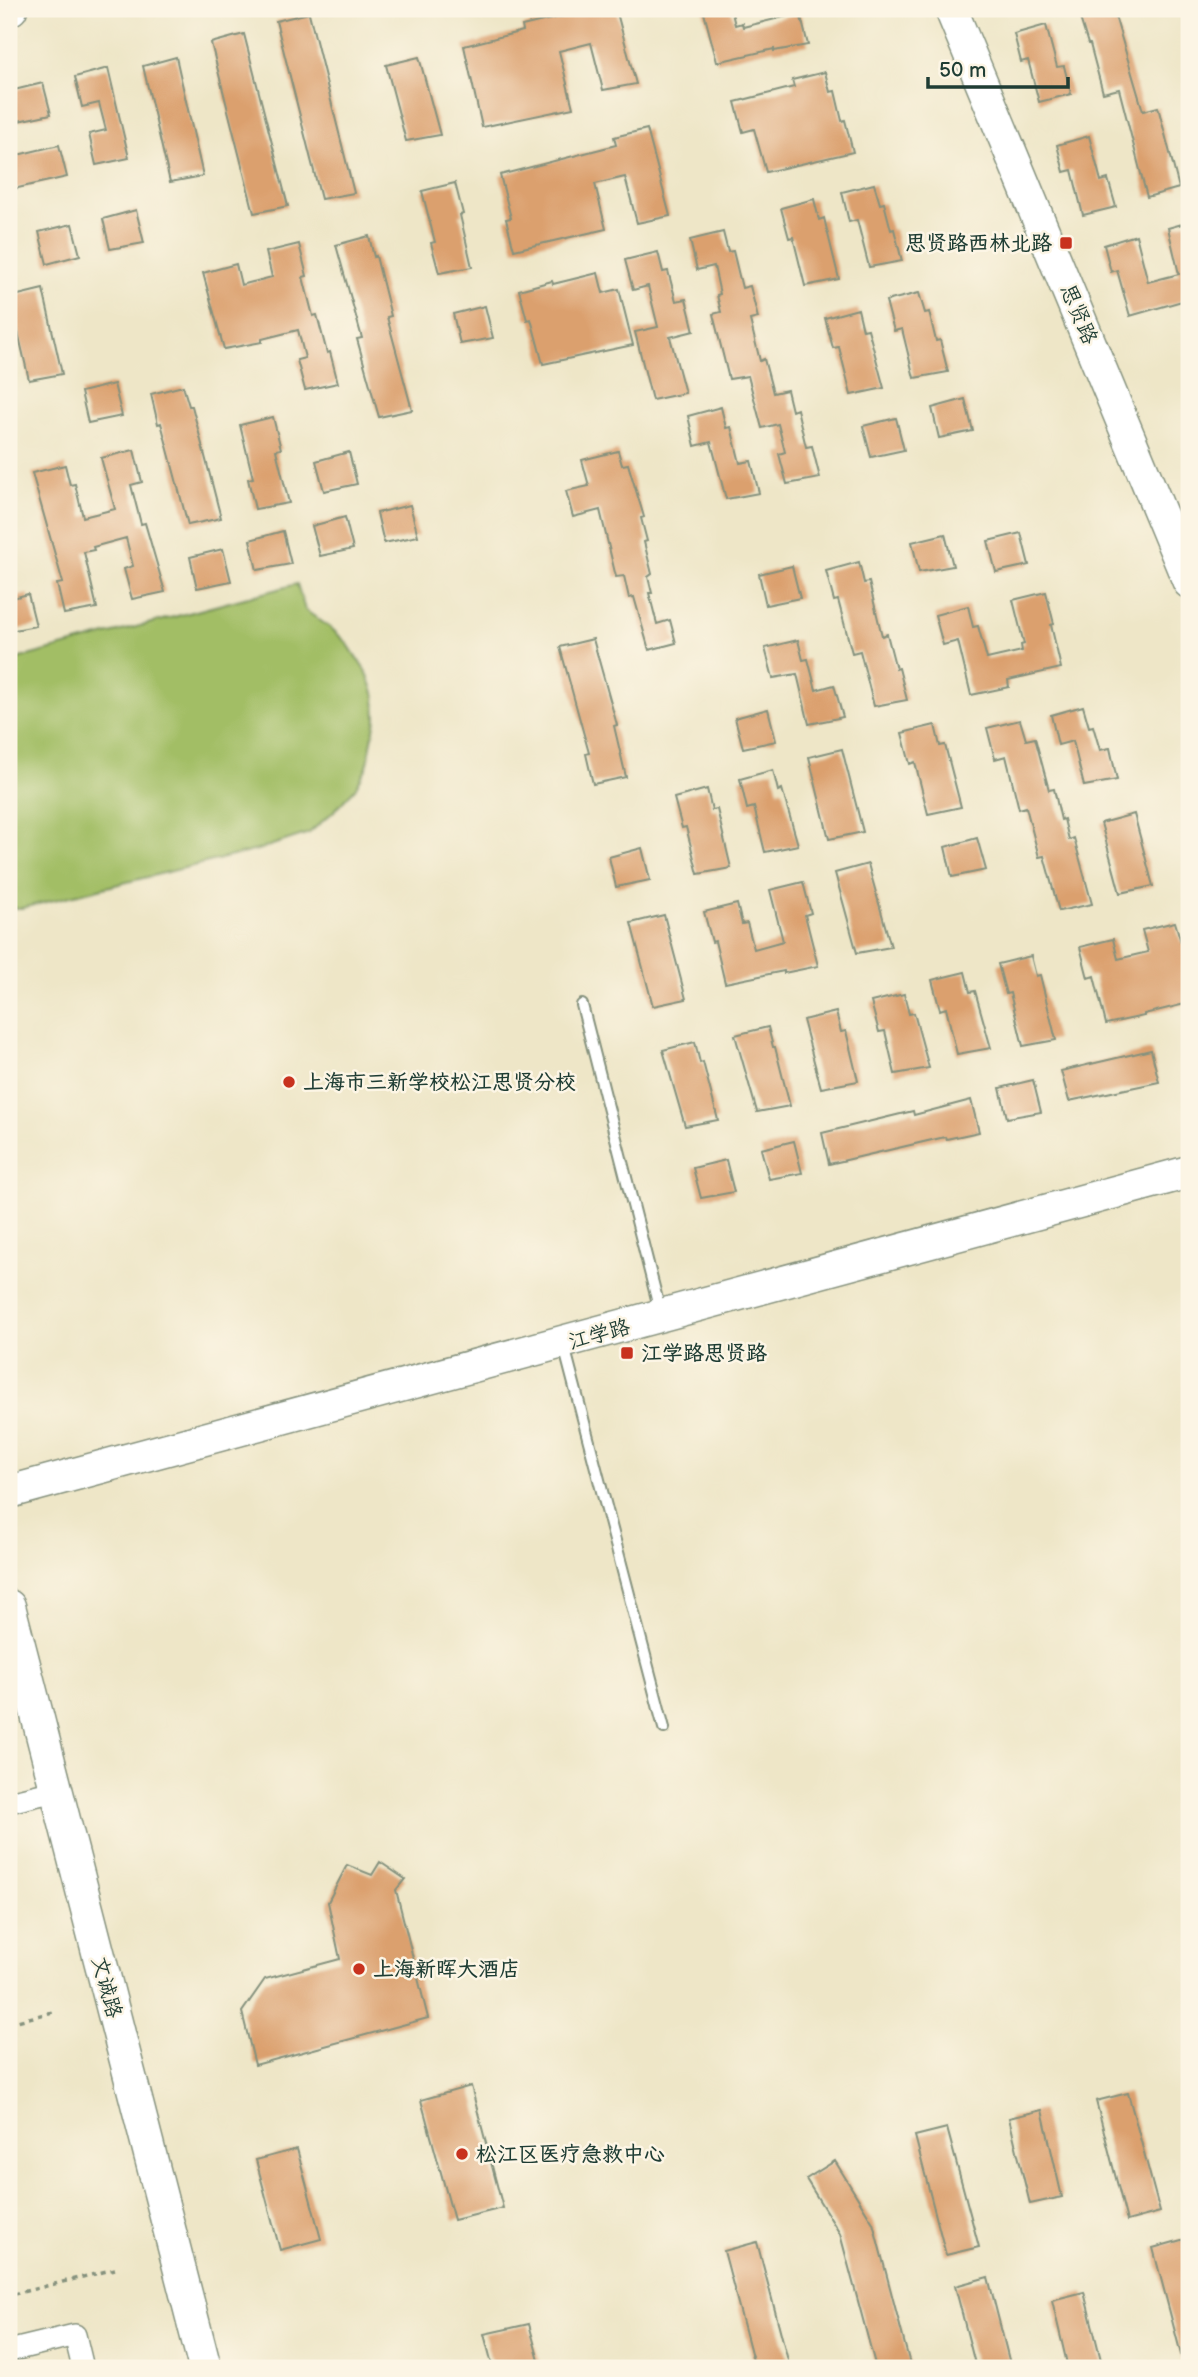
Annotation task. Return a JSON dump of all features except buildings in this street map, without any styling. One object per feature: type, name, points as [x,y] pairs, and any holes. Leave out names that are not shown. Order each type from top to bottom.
[{"type":"main road","name":"思贤路","points":[[951,9],[1189,582]]},
{"type":"main road","name":"江学路","points":[[9,1492],[1189,1172]]},
{"type":"main road","name":"文诚路","points":[[9,1606],[205,2368]]},
{"type":"street","points":[[9,1802],[55,1791]]},
{"type":"street","points":[[12,2368],[9,2353],[75,2335],[83,2368]]},
{"type":"lane","points":[[582,1005],[662,1317]]},
{"type":"lane","points":[[563,1343],[664,1728]]},
{"type":"path","points":[[9,2023],[57,2011]]},
{"type":"path","points":[[9,2274],[15,2294],[116,2269]]},
{"type":"green space","points":[[297,584],[305,610],[347,643],[368,675],[375,696],[376,719],[367,767],[355,789],[309,833],[257,850],[22,908],[9,908],[9,661]]},
{"type":"place","name":"思贤路西林北路","points":[[1066,243]]},
{"type":"place","name":"上海市三新学校松江思贤分校","points":[[289,1082]]},
{"type":"place","name":"江学路思贤路","points":[[627,1353]]},
{"type":"place","name":"上海新晖大酒店","points":[[359,1969]]},
{"type":"place","name":"松江区医疗急救中心","points":[[462,2154]]}]
